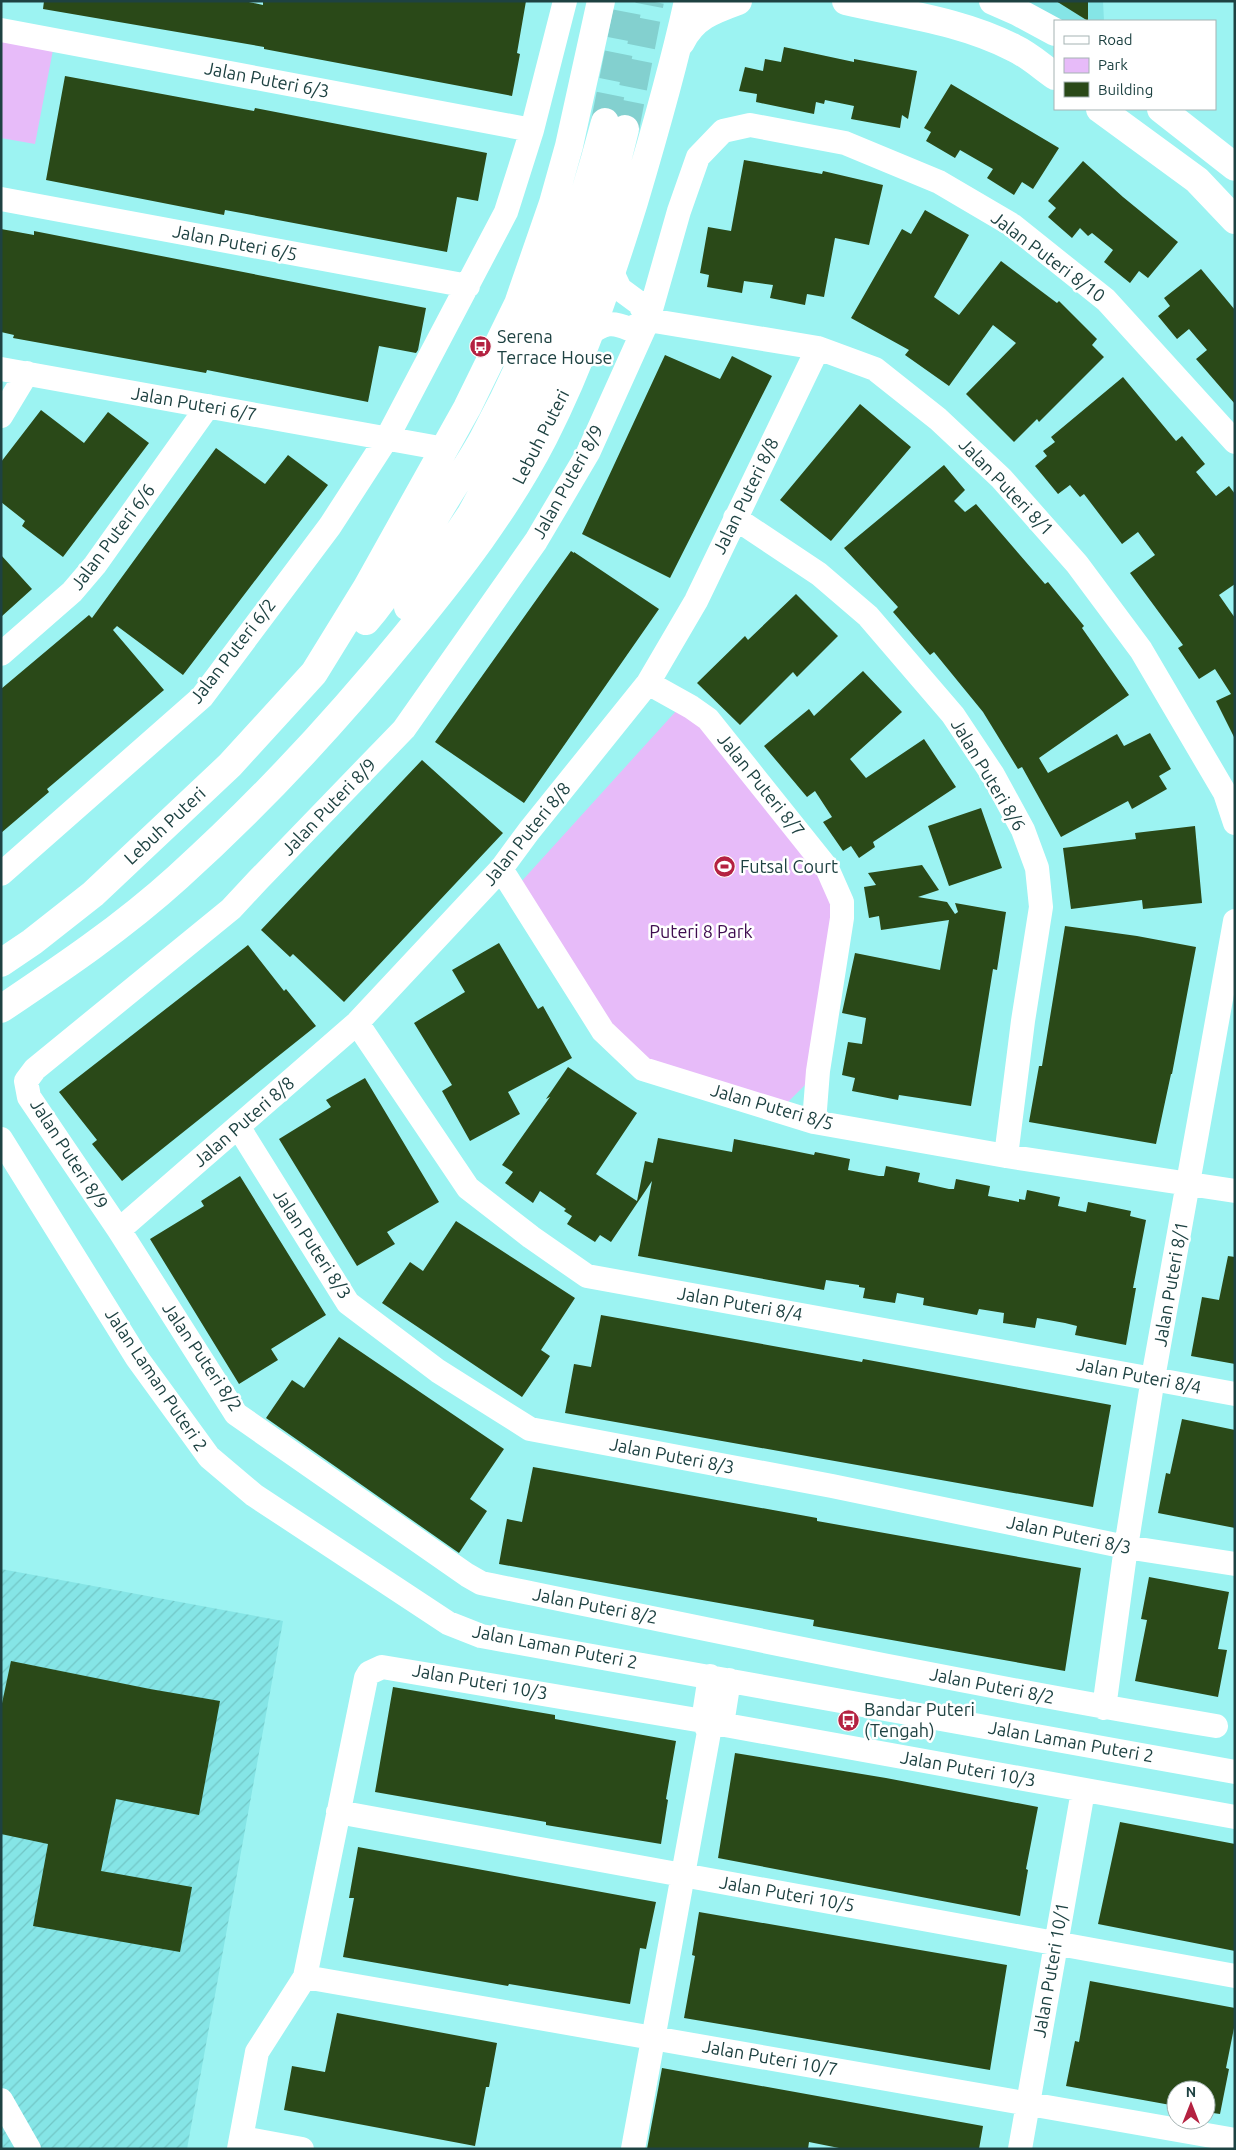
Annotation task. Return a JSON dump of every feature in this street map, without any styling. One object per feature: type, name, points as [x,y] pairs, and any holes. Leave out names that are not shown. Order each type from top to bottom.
[{"type":"main road","points":[[669,1],[680,37],[704,16],[738,1]]},
{"type":"main road","name":"Lebuh Puteri","points":[[1,1010],[93,946],[176,878],[256,802],[385,662],[460,569],[513,492],[544,437],[576,368],[612,272],[665,100],[688,1]]},
{"type":"main road","points":[[846,1],[966,28],[1015,48],[1054,75]]},
{"type":"main road","points":[[995,2],[1054,31]]},
{"type":"main road","name":"Lebuh Puteri","points":[[314,673],[368,587],[468,408],[518,304],[553,203],[569,146],[602,3]]},
{"type":"main road","points":[[1101,110],[1197,180],[1235,220]]},
{"type":"main road","points":[[1162,110],[1232,163]]},
{"type":"main road","name":"Lebuh Puteri","points":[[1,963],[32,942],[93,894],[176,818],[230,765],[314,673],[368,619],[411,557],[482,442],[531,343],[561,268],[585,198],[615,126],[607,201],[554,352],[517,430],[471,514],[320,734]]},
{"type":"street","name":"Jalan Puteri 6/2","points":[[1,874],[202,697],[330,526],[387,438],[506,212],[532,130],[565,1]]},
{"type":"street","name":"Jalan Puteri 6/3","points":[[1,30],[532,130]]},
{"type":"street","name":"Jalan Puteri 8/10","points":[[648,320],[679,210],[698,157],[723,131],[750,125],[845,143],[939,182],[1012,225],[1106,300],[1235,442]]},
{"type":"street","name":"Jalan Puteri 6/5","points":[[1,199],[468,286]]},
{"type":"street","points":[[612,272],[620,289],[639,303],[648,320]]},
{"type":"street","name":"Jalan Puteri 8/1","points":[[589,334],[601,325],[617,323],[629,328],[648,320],[818,348],[875,369],[938,419],[1001,478],[1077,564],[1141,650],[1230,790],[1235,823]]},
{"type":"street","name":"Jalan Puteri 8/9","points":[[119,1230],[29,1097],[26,1081],[35,1069],[231,910],[264,872],[404,729],[536,541],[588,454],[648,320]]},
{"type":"street","name":"Jalan Puteri 8/8","points":[[119,1230],[239,1128],[357,1023],[501,869],[528,831],[648,683],[696,601],[818,348]]},
{"type":"street","name":"Jalan Puteri 6/7","points":[[1,369],[445,448]]},
{"type":"street","points":[[1,416],[27,373]]},
{"type":"street","name":"Jalan Puteri 6/6","points":[[1,654],[72,592],[84,578],[208,406]]},
{"type":"street","name":"Jalan Puteri 8/6","points":[[735,518],[819,574],[868,616],[953,715],[993,775],[1023,830],[1037,868],[1041,907],[1023,1021],[1006,1156]]},
{"type":"street","name":"Jalan Puteri 8/7","points":[[648,683],[691,707],[708,719],[826,868],[842,902],[842,918],[818,1071],[814,1122]]},
{"type":"street","name":"Jalan Puteri 8/5","points":[[501,869],[603,1031],[643,1069],[814,1122],[1006,1156],[1235,1192]]},
{"type":"street","name":"Jalan Puteri 8/1","points":[[1104,1708],[1126,1547],[1153,1378],[1235,921]]},
{"type":"street","name":"Jalan Puteri 8/4","points":[[357,1023],[468,1188],[531,1237],[587,1276],[1235,1394]]},
{"type":"street","name":"Jalan Puteri 8/3","points":[[239,1128],[348,1303],[438,1371],[530,1429],[832,1486],[1126,1547],[1235,1564]]},
{"type":"street","name":"Jalan Laman Puteri 2","points":[[1,1139],[137,1358],[209,1457],[254,1495],[448,1623],[481,1636],[1235,1772]]},
{"type":"street","name":"Jalan Puteri 8/2","points":[[119,1230],[236,1414],[467,1576],[481,1583],[1104,1708],[1216,1726]]},
{"type":"street","name":"Jalan Puteri 10/3","points":[[240,2144],[257,2052],[305,1977],[366,1678],[369,1673],[382,1667],[1235,1817]]},
{"type":"street","points":[[633,2149],[719,1678]]},
{"type":"street","name":"Jalan Puteri 10/1","points":[[1020,2149],[1083,1791]]},
{"type":"street","name":"Jalan Puteri 10/5","points":[[338,1812],[1235,1976]]},
{"type":"street","name":"Jalan Puteri 10/7","points":[[305,1977],[1235,2140]]},
{"type":"street","points":[[1,2100],[28,2149]]},
{"type":"street","points":[[240,2144],[302,2149]]},
{"type":"shaded area","points":[[1020,1],[1103,1],[1104,20],[1055,20]]},
{"type":"shaded area","points":[[1,1569],[283,1621],[187,2149],[1,2149]]},
{"type":"green space","points":[[1,41],[53,50],[35,144],[1,138]]},
{"type":"green space","name":"Puteri 8 Park","points":[[677,710],[697,718],[833,891],[836,925],[808,1082],[786,1104],[647,1062],[606,1023],[520,883]]},
{"type":"building","points":[[44,1],[244,1],[263,5],[263,1],[526,1],[517,53],[520,54],[512,96],[264,49],[264,47],[43,9]]},
{"type":"building","points":[[1056,1],[1088,1],[1088,20]]},
{"type":"building","points":[[784,47],[854,62],[854,59],[917,71],[908,119],[902,115],[900,128],[851,119],[854,106],[825,100],[824,104],[816,102],[814,114],[756,102],[757,94],[739,91],[745,67],[763,71],[765,59],[781,62]]},
{"type":"building","points":[[65,76],[254,111],[255,108],[487,153],[478,201],[457,197],[447,252],[225,210],[224,215],[46,180]]},
{"type":"building","points":[[951,84],[1059,148],[1033,189],[1022,182],[1014,195],[987,178],[993,169],[960,150],[955,158],[926,141],[931,132],[924,128]]},
{"type":"building","points":[[744,160],[822,174],[823,171],[883,185],[869,245],[835,238],[824,297],[807,294],[805,305],[770,298],[773,285],[744,281],[742,293],[707,287],[709,275],[700,273],[708,227],[731,231]]},
{"type":"building","points":[[1083,161],[1178,242],[1148,278],[1139,271],[1130,283],[1104,262],[1113,250],[1092,233],[1088,236],[1080,228],[1072,238],[1048,217],[1056,208],[1048,201]]},
{"type":"building","points":[[925,210],[969,235],[934,297],[959,315],[1001,261],[1057,303],[1059,301],[1097,339],[1092,345],[1104,357],[1039,422],[1037,419],[1014,442],[966,394],[1016,343],[993,325],[949,386],[905,355],[909,350],[851,318],[902,229],[911,234]]},
{"type":"building","points":[[1,229],[34,235],[34,231],[426,308],[418,350],[416,353],[379,346],[368,402],[207,370],[206,373],[13,338],[14,335],[1,332]]},
{"type":"building","points":[[1201,269],[1235,310],[1235,404],[1196,359],[1207,350],[1189,329],[1177,339],[1158,316],[1170,306],[1164,298]]},
{"type":"building","points":[[665,355],[720,379],[732,356],[772,376],[670,578],[582,534]]},
{"type":"building","points":[[1123,377],[1176,441],[1182,436],[1205,464],[1196,472],[1216,496],[1229,486],[1235,494],[1235,584],[1219,595],[1235,618],[1235,739],[1216,701],[1231,694],[1215,669],[1199,679],[1178,648],[1183,645],[1130,573],[1155,555],[1138,532],[1122,544],[1084,494],[1080,497],[1070,485],[1058,494],[1035,466],[1047,456],[1043,451],[1055,442],[1051,437]]},
{"type":"building","points":[[860,404],[911,447],[831,541],[780,500]]},
{"type":"building","points":[[41,410],[84,443],[108,412],[149,443],[63,557],[22,526],[25,521],[1,502],[1,462]]},
{"type":"building","points":[[216,448],[265,484],[288,455],[328,485],[183,675],[117,626],[113,630],[164,690],[47,789],[49,792],[1,833],[1,689],[89,615],[92,618]]},
{"type":"building","points":[[944,465],[965,490],[954,501],[965,512],[976,504],[1045,584],[1048,582],[1084,626],[1082,628],[1129,695],[1039,758],[1048,773],[1117,734],[1124,746],[1150,733],[1171,769],[1159,776],[1167,789],[1132,809],[1128,801],[1061,837],[1022,767],[1018,769],[983,712],[934,652],[930,655],[893,612],[898,607],[844,548]]},
{"type":"building","points":[[571,551],[659,609],[524,803],[435,742]]},
{"type":"building","points":[[1,555],[32,589],[1,617]]},
{"type":"building","points":[[796,594],[838,636],[797,677],[793,672],[740,725],[697,683],[745,636],[748,640]]},
{"type":"building","points":[[863,671],[902,712],[850,759],[866,778],[924,739],[956,787],[873,842],[875,847],[859,858],[851,846],[843,851],[823,822],[832,817],[815,791],[807,797],[764,746],[809,709],[814,716]]},
{"type":"building","points":[[422,760],[503,833],[344,1002],[293,954],[290,957],[261,930]]},
{"type":"building","points":[[981,808],[1002,868],[949,886],[928,826]]},
{"type":"building","points":[[1195,826],[1202,903],[1143,909],[1142,900],[1071,909],[1063,848],[1136,839],[1135,833]]},
{"type":"building","points":[[922,865],[939,890],[918,897],[947,902],[955,914],[958,912],[955,903],[1006,912],[997,970],[993,969],[971,1106],[899,1095],[898,1100],[852,1091],[855,1078],[842,1075],[848,1042],[862,1044],[866,1018],[842,1013],[855,953],[940,970],[949,920],[881,930],[879,916],[869,918],[864,887],[876,885],[868,873]]},
{"type":"building","points":[[1065,926],[1137,936],[1196,947],[1172,1074],[1156,1144],[1029,1122],[1039,1066],[1042,1066]]},
{"type":"building","points":[[499,943],[538,1009],[543,1006],[572,1058],[508,1092],[520,1114],[470,1141],[442,1091],[452,1085],[414,1023],[465,992],[452,970]]},
{"type":"building","points":[[248,945],[284,991],[286,989],[316,1026],[122,1181],[92,1144],[97,1140],[59,1092]]},
{"type":"building","points":[[568,1067],[637,1113],[596,1174],[637,1201],[645,1161],[653,1163],[658,1138],[732,1152],[734,1139],[814,1155],[815,1152],[850,1159],[848,1170],[879,1176],[884,1176],[886,1166],[920,1173],[918,1182],[949,1189],[954,1189],[956,1179],[990,1186],[988,1196],[1019,1202],[1019,1199],[1025,1200],[1027,1190],[1060,1197],[1058,1206],[1086,1212],[1088,1202],[1131,1211],[1130,1216],[1146,1220],[1133,1288],[1136,1288],[1126,1345],[1075,1335],[1077,1326],[1065,1323],[1037,1318],[1035,1328],[1003,1323],[1004,1313],[979,1309],[977,1315],[923,1305],[924,1298],[897,1293],[895,1303],[863,1298],[865,1288],[859,1287],[859,1285],[826,1280],[824,1290],[638,1256],[652,1181],[611,1242],[600,1235],[595,1242],[567,1224],[572,1216],[564,1211],[566,1209],[540,1191],[533,1203],[505,1183],[513,1172],[502,1165],[550,1097],[546,1099]]},
{"type":"building","points":[[365,1078],[439,1202],[387,1232],[395,1244],[357,1266],[279,1139],[331,1107],[326,1100]]},
{"type":"building","points":[[240,1176],[326,1315],[271,1349],[278,1360],[239,1384],[150,1239],[204,1206],[201,1201]]},
{"type":"building","points":[[456,1221],[575,1298],[541,1350],[550,1356],[522,1397],[382,1303],[410,1262],[423,1271]]},
{"type":"building","points":[[1228,1256],[1235,1257],[1235,1364],[1191,1356],[1202,1297],[1219,1300]]},
{"type":"building","points":[[601,1315],[862,1362],[863,1359],[1111,1405],[1093,1507],[565,1413],[574,1364],[591,1367]]},
{"type":"building","points":[[339,1337],[504,1449],[470,1499],[487,1511],[459,1553],[266,1418],[292,1380],[304,1388]]},
{"type":"building","points":[[1182,1419],[1235,1430],[1235,1528],[1158,1513],[1166,1473],[1170,1474]]},
{"type":"building","points":[[533,1467],[817,1518],[817,1521],[1081,1568],[1065,1671],[813,1626],[814,1620],[499,1564],[507,1519],[522,1522]]},
{"type":"building","points":[[1149,1577],[1229,1592],[1218,1649],[1227,1650],[1218,1697],[1135,1681],[1147,1620],[1141,1619]]},
{"type":"building","points":[[11,1661],[220,1701],[199,1815],[116,1799],[101,1871],[192,1887],[180,1952],[33,1926],[48,1844],[1,1834],[1,1708]]},
{"type":"building","points":[[393,1687],[555,1715],[555,1719],[676,1741],[666,1799],[668,1800],[661,1844],[546,1825],[546,1822],[375,1792]]},
{"type":"building","points":[[735,1753],[886,1778],[1038,1807],[1026,1869],[1028,1870],[1020,1916],[718,1858]]},
{"type":"building","points":[[1120,1822],[1235,1844],[1235,1951],[1098,1924]]},
{"type":"building","points":[[358,1847],[656,1902],[646,1949],[640,1948],[630,2004],[509,1984],[508,1986],[343,1957],[354,1898],[349,1898]]},
{"type":"building","points":[[699,1912],[1007,1965],[990,2070],[684,2018],[695,1956],[692,1955]]},
{"type":"building","points":[[1090,1981],[1235,2008],[1235,2023],[1226,2068],[1229,2069],[1220,2114],[1216,2113],[1216,2080],[1166,2080],[1166,2104],[1066,2086],[1075,2041],[1079,2042]]},
{"type":"building","points":[[337,2013],[497,2043],[489,2087],[486,2087],[475,2146],[284,2110],[292,2066],[325,2072]]},
{"type":"building","points":[[662,2068],[983,2126],[979,2149],[844,2149],[809,2142],[808,2149],[647,2149]]},
{"type":"tunnel","points":[[605,122],[629,1]]},
{"type":"tunnel","points":[[625,129],[650,1]]},
{"type":"place","name":"Serena Terrace House","points":[[481,347]]},
{"type":"place","name":"Futsal Court","points":[[724,867]]},
{"type":"place","name":"Bandar Puteri (Tengah)","points":[[848,1720]]}]
